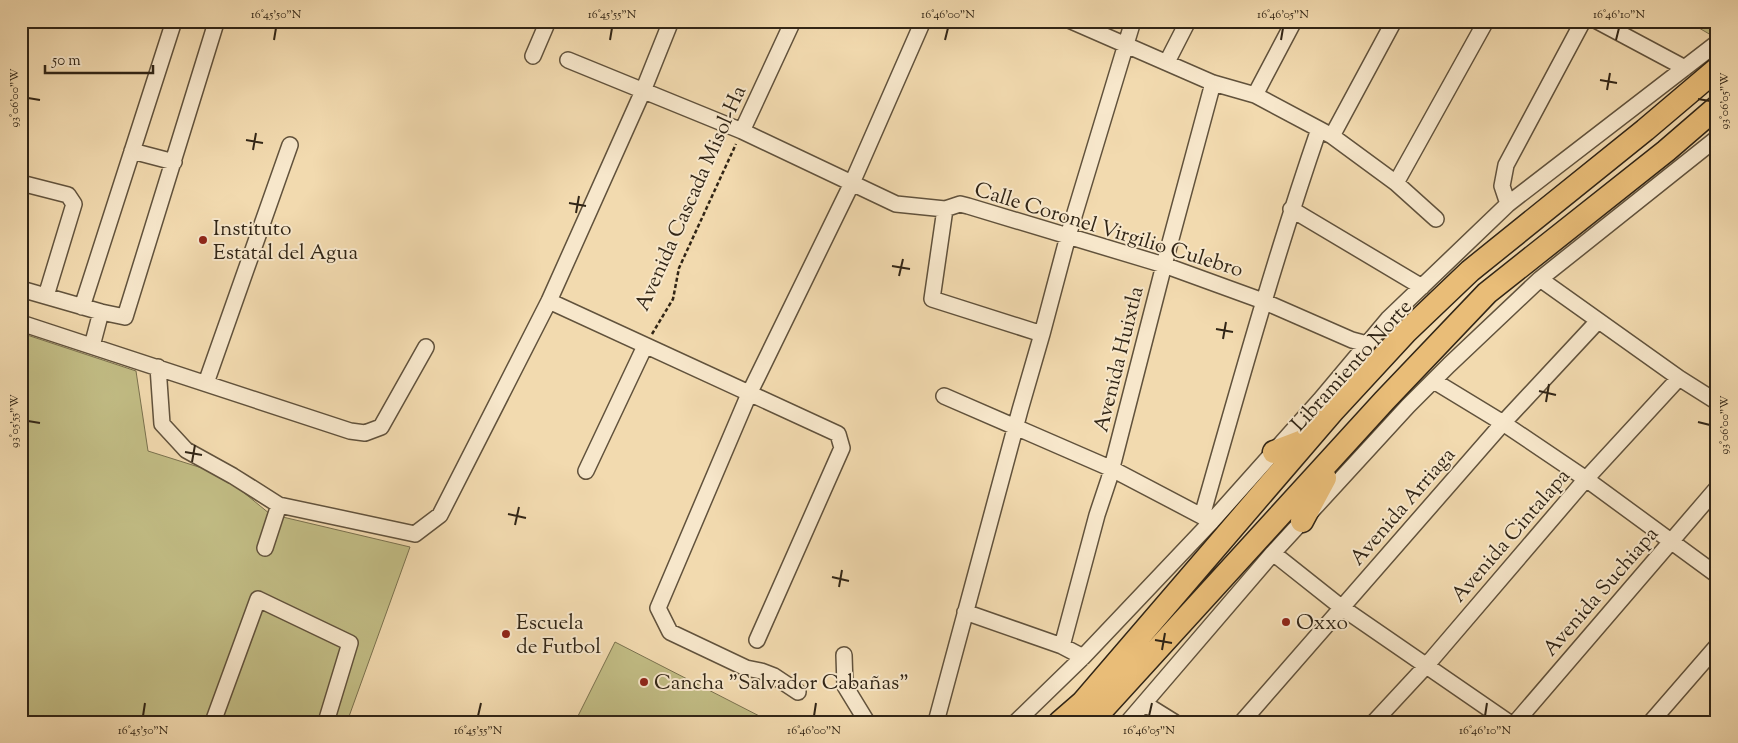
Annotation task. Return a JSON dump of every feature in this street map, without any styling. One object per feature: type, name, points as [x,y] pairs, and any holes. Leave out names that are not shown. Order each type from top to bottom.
[{"type":"highway","name":"Libramiento Norte","points":[[1060,722],[1083,702],[1309,439],[1406,332],[1470,271],[1645,130],[1717,69]]},
{"type":"highway","points":[[1091,722],[1434,347],[1487,294],[1666,151],[1717,107]]},
{"type":"highway","points":[[1274,452],[1309,439]]},
{"type":"highway","points":[[1302,521],[1342,448]]},
{"type":"street","points":[[82,307],[174,21]]},
{"type":"street","points":[[21,289],[100,312],[125,317],[215,26],[214,21]]},
{"type":"street","points":[[533,56],[548,21]]},
{"type":"street","points":[[158,367],[162,424],[186,450],[279,505],[415,534],[440,515],[549,301],[643,91],[671,21]]},
{"type":"street","name":"Avenida Cascada Misol-Ha","points":[[742,131],[792,21]]},
{"type":"street","points":[[798,692],[774,676],[761,670],[746,668],[670,632],[658,608],[749,394],[852,183],[923,21]]},
{"type":"street","points":[[1071,21],[1213,83],[1254,95],[1326,132],[1396,183],[1436,219]]},
{"type":"street","points":[[936,722],[1068,236],[1133,21]]},
{"type":"street","points":[[1167,62],[1188,21]]},
{"type":"street","points":[[1254,95],[1294,21]]},
{"type":"street","points":[[944,396],[1112,469],[1207,519],[1263,301],[1291,209],[1326,132],[1394,21]]},
{"type":"street","points":[[1396,183],[1486,21]]},
{"type":"street","points":[[1508,204],[1502,186],[1506,165],[1583,21]]},
{"type":"street","points":[[1597,21],[1685,68]]},
{"type":"street","name":"Libramiento Norte","points":[[1016,722],[1083,657],[1207,519],[1274,452],[1388,319],[1508,204],[1717,43]]},
{"type":"street","name":"Calle Coronel Virgilio Culebro","points":[[568,60],[742,131],[896,204],[946,209],[960,204],[1068,236],[1164,265],[1263,301],[1352,340],[1367,344]]},
{"type":"street","name":"Avenida Huixtla","points":[[1062,646],[1097,515],[1112,469],[1213,83]]},
{"type":"street","points":[[1128,722],[1273,553],[1408,406],[1540,279],[1717,138]]},
{"type":"street","points":[[206,382],[290,145]]},
{"type":"street","points":[[132,150],[174,162]]},
{"type":"street","points":[[21,183],[68,195],[74,204],[46,296]]},
{"type":"street","points":[[946,209],[932,299],[1042,334]]},
{"type":"street","points":[[1291,209],[1422,287]]},
{"type":"street","points":[[1540,279],[1679,378],[1715,397]]},
{"type":"street","points":[[549,301],[838,434],[842,448],[757,640]]},
{"type":"street","points":[[92,346],[100,312]]},
{"type":"street","name":"Avenida Arriaga","points":[[1242,722],[1503,422],[1598,321]]},
{"type":"street","points":[[21,323],[206,382],[350,431],[365,433],[381,427],[426,347]]},
{"type":"street","points":[[586,471],[645,346]]},
{"type":"street","name":"Avenida Cintalapa","points":[[1374,722],[1426,666],[1586,479],[1679,378]]},
{"type":"street","points":[[1434,381],[1503,422],[1586,479],[1717,575]]},
{"type":"street","name":"Avenida Suchiapa","points":[[1516,722],[1717,488]]},
{"type":"street","points":[[265,548],[279,505]]},
{"type":"street","points":[[1273,553],[1342,607],[1508,722]]},
{"type":"street","points":[[213,722],[258,599],[350,643],[326,722]]},
{"type":"street","points":[[965,612],[1062,646],[1083,657]]},
{"type":"street","points":[[1650,722],[1717,646]]},
{"type":"street","points":[[844,655],[845,686],[867,722]]},
{"type":"street","points":[[1145,704],[1174,722]]},
{"type":"path","name":"Avenida Cascada Misol-Ha","points":[[645,346],[673,299],[679,268],[742,131]]},
{"type":"shaded area","points":[[1687,21],[1717,21],[1717,28],[1711,35]]},
{"type":"shaded area","points":[[21,333],[136,371],[148,451],[221,474],[270,514],[410,547],[347,722],[21,722]]},
{"type":"shaded area","name":"Cancha \"Salvador Cabañas\"","points":[[615,642],[771,722],[575,722]]},
{"type":"place","name":"Instituto Estatal del Agua","points":[[203,240]]},
{"type":"place","name":"Oxxo","points":[[1286,622]]},
{"type":"place","name":"Escuela de Futbol","points":[[506,634]]},
{"type":"place","name":"Cancha \"Salvador Cabañas\"","points":[[644,682]]}]
